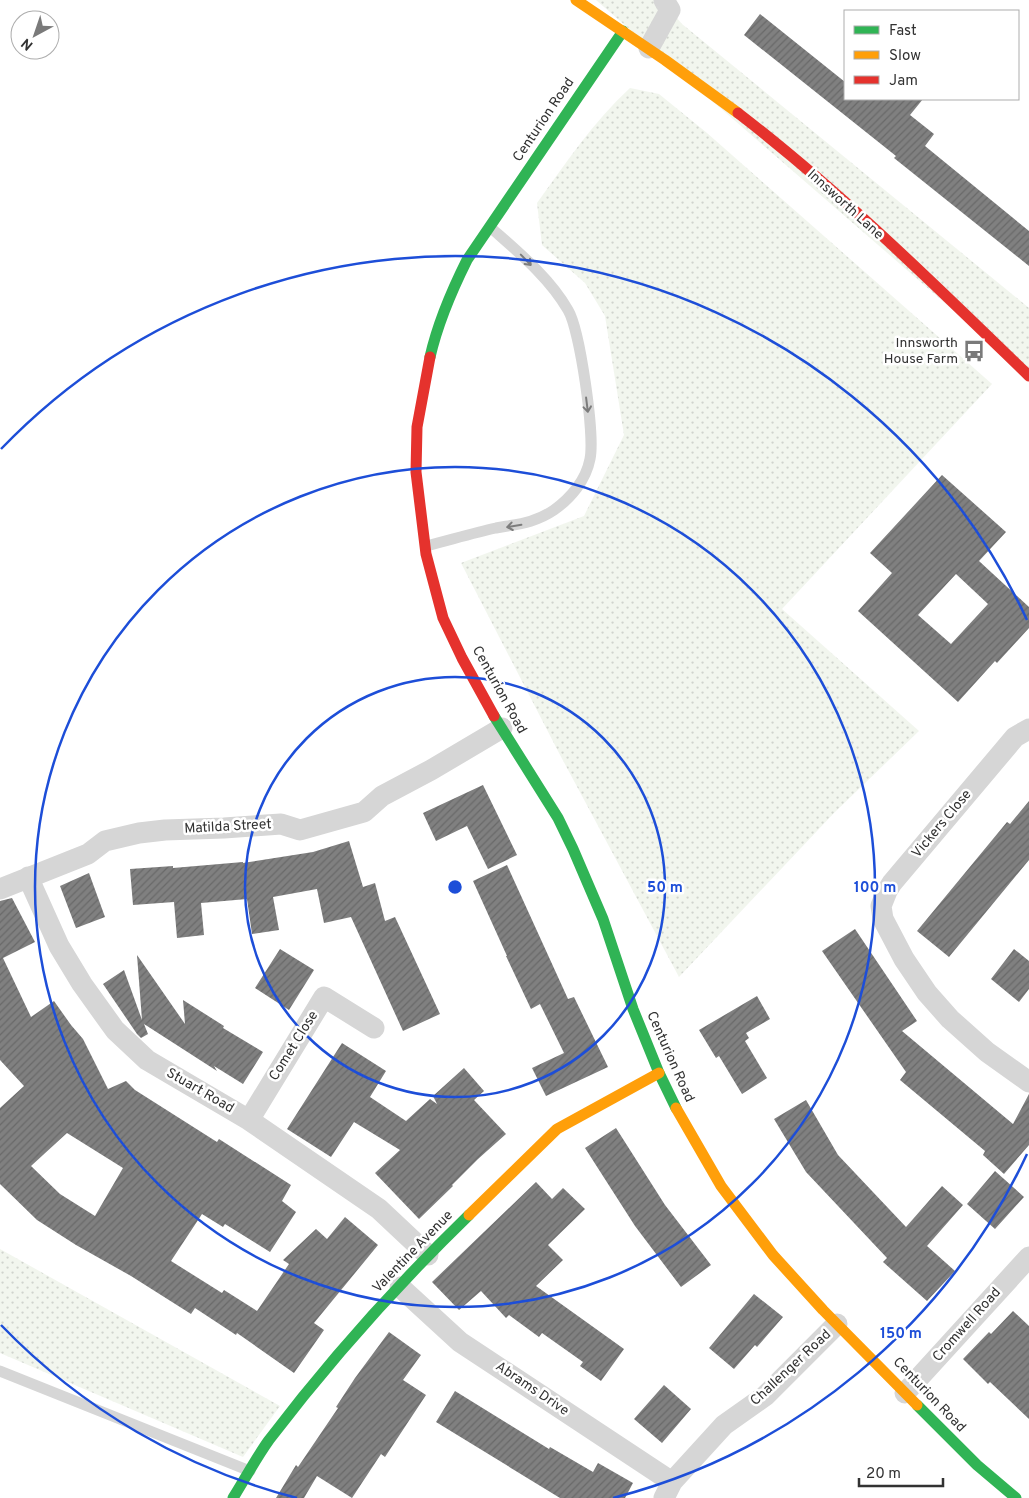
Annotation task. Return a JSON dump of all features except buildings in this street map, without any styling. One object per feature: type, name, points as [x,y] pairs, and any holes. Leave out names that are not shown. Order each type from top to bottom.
[{"type":"street","name":"Innsworth Lane","points":[[576,0],[649,48],[753,124],[835,194],[1029,376]]},
{"type":"street","points":[[649,48],[670,10],[664,0]]},
{"type":"street","name":"Centurion Road","points":[[623,31],[467,260],[450,293],[437,328],[426,372],[417,427],[416,472],[426,554],[434,588],[443,618],[462,658],[502,728],[558,818],[574,849],[603,919],[633,1009],[659,1073],[676,1110],[721,1186],[773,1255],[837,1324],[977,1465],[1016,1498]]},
{"type":"street","name":"Matilda Street","points":[[0,889],[88,854],[105,841],[165,830],[281,824],[300,830],[364,812],[382,796],[502,728]]},
{"type":"street","name":"Vickers Close","points":[[1029,729],[1015,737],[892,883],[883,899],[881,911],[883,920],[891,935],[926,993],[950,1019],[988,1052],[1029,1082]]},
{"type":"street","name":"Stuart Road","points":[[28,877],[59,946],[82,984],[115,1030],[147,1060],[249,1120],[379,1209],[428,1255]]},
{"type":"street","name":"Comet Close","points":[[249,1120],[324,997],[374,1028]]},
{"type":"street","name":"Valentine Avenue","points":[[233,1498],[268,1441],[347,1344],[428,1255],[557,1129],[659,1073]]},
{"type":"street","name":"Cromwell Road","points":[[905,1393],[1029,1257]]},
{"type":"street","name":"Abrams Drive","points":[[400,1287],[460,1342],[668,1490]]},
{"type":"street","name":"Challenger Road","points":[[668,1490],[724,1425],[765,1396],[837,1324]]},
{"type":"lane","points":[[426,546],[497,528],[520,526],[537,520],[553,510],[575,490],[583,479],[590,458],[591,435],[577,337],[568,310],[541,276],[490,227]]},
{"type":"lane","points":[[0,1371],[250,1471]]},
{"type":"shaded area","points":[[596,0],[664,0],[682,24],[1029,308],[1029,376]]},
{"type":"shaded area","points":[[630,88],[659,94],[707,133],[992,384],[782,609],[919,731],[834,813],[679,977],[559,753],[461,563],[584,516],[624,435],[605,316],[585,283],[542,245],[537,203],[592,129]]},
{"type":"shaded area","points":[[0,1249],[280,1406],[243,1457],[0,1353]]},
{"type":"traffic: fast","points":[[430,357],[446,307],[467,260],[623,31]]},
{"type":"traffic: fast","points":[[494,716],[558,818],[573,849],[603,919],[633,1009],[659,1073],[676,1108]]},
{"type":"traffic: fast","points":[[233,1498],[269,1440],[340,1352],[416,1268],[469,1215]]},
{"type":"traffic: fast","points":[[917,1405],[977,1465],[1016,1498]]},
{"type":"traffic: slow","points":[[576,0],[665,60],[738,113]]},
{"type":"traffic: slow","points":[[469,1215],[557,1129],[659,1073]]},
{"type":"traffic: slow","points":[[676,1108],[721,1186],[773,1255],[823,1310],[917,1405]]},
{"type":"traffic: jam","points":[[738,113],[851,207],[1029,376]]},
{"type":"traffic: jam","points":[[430,357],[417,427],[416,472],[426,554],[443,618],[462,658],[494,716]]},
{"type":"place","name":"Innsworth House Farm","points":[[974,351]]}]
